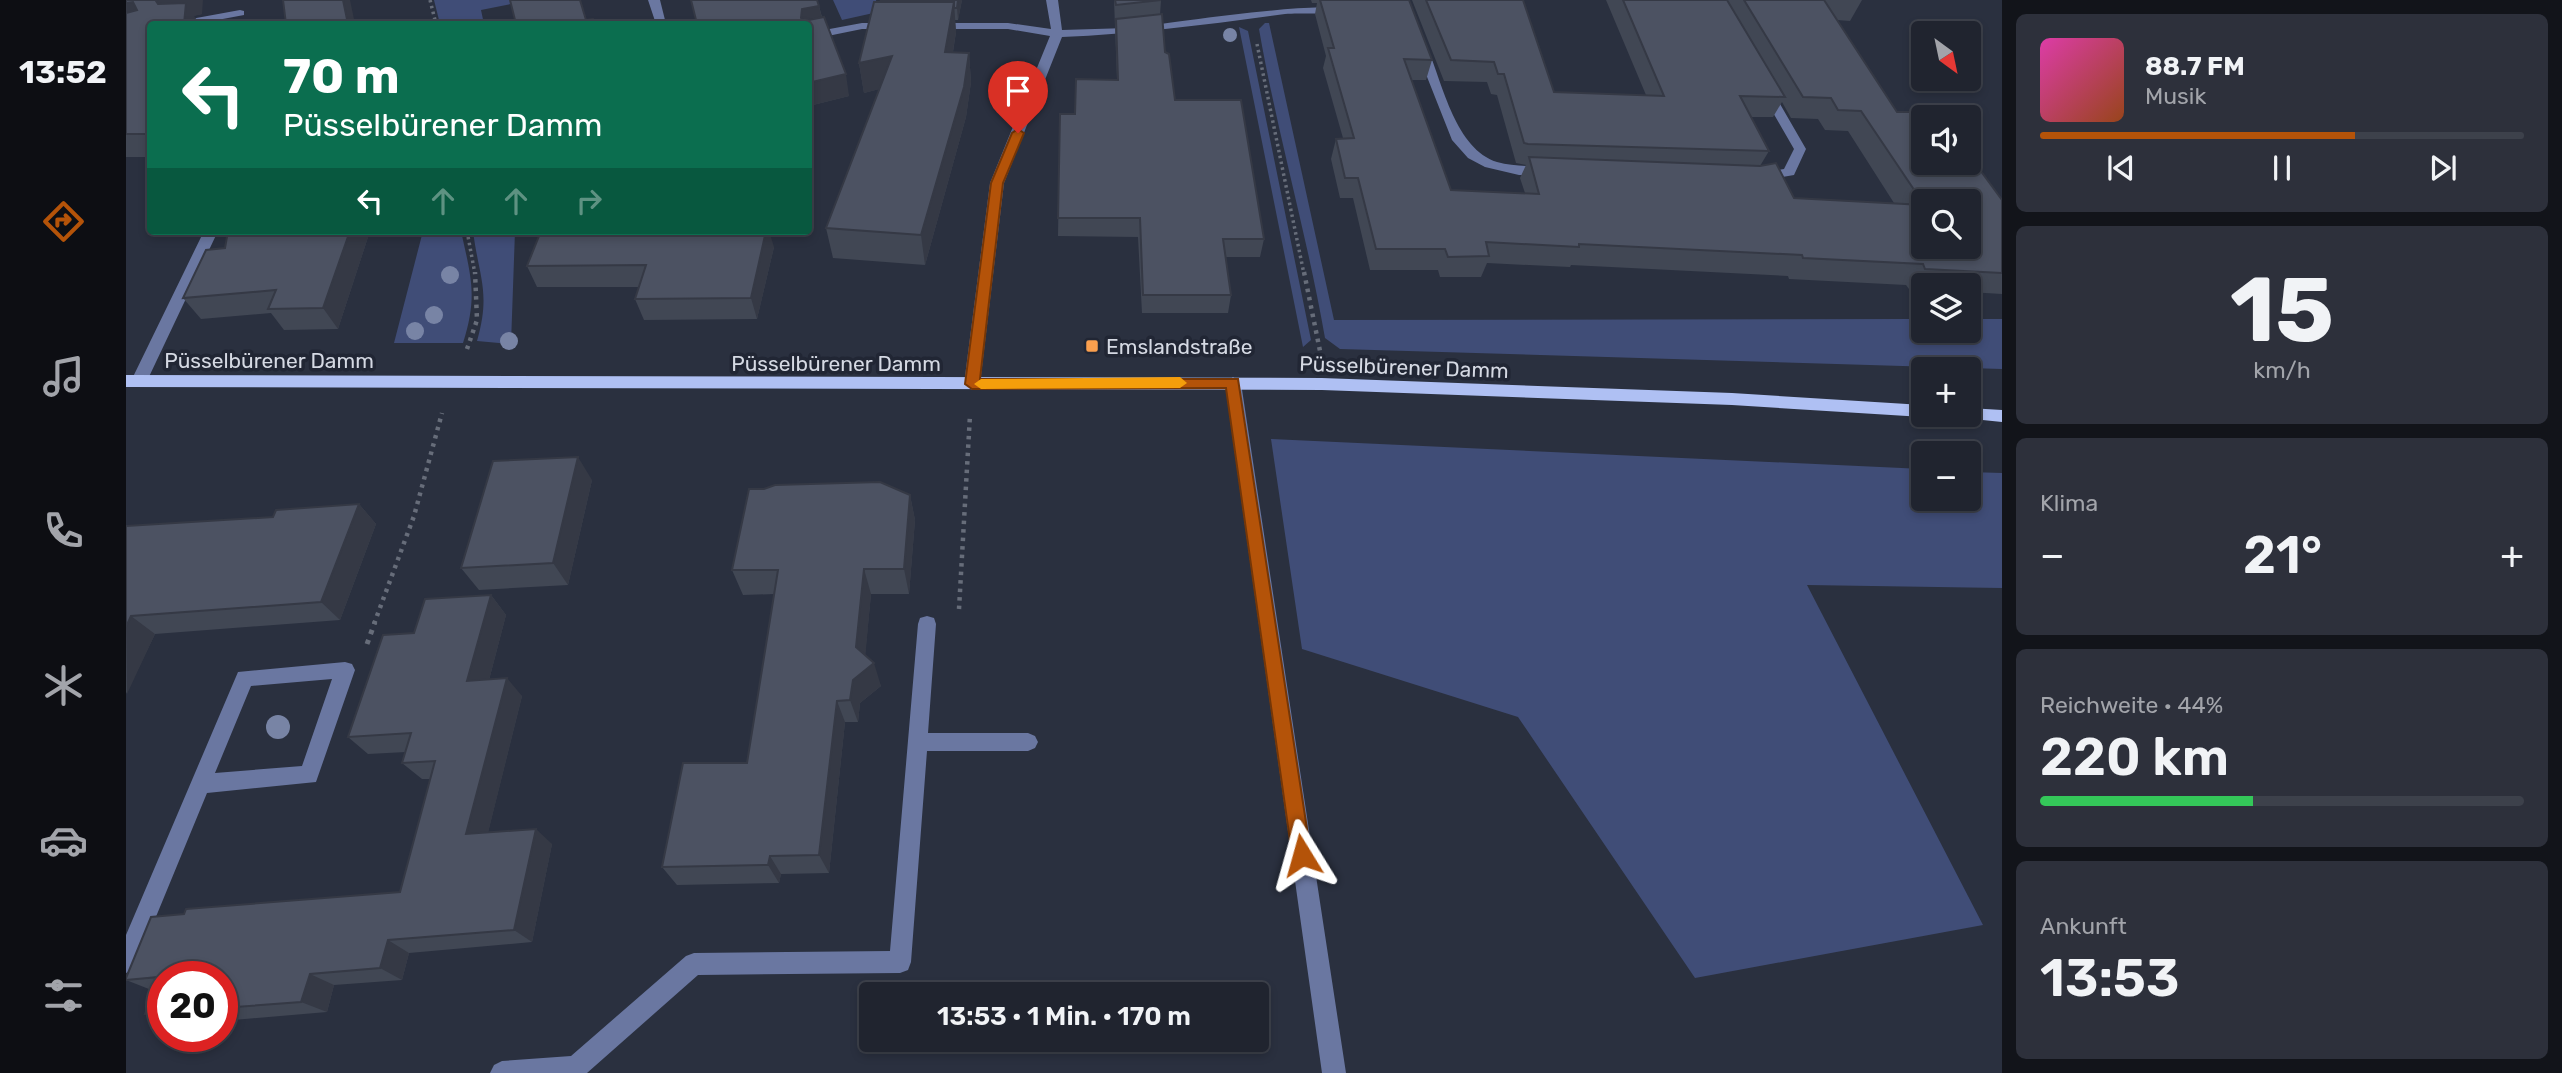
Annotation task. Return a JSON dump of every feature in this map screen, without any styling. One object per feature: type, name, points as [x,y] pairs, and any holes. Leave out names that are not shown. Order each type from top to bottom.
[{"type":"main road","name":"Püsselbürener Damm","points":[[132,381],[1322,384],[1732,399],[1911,410]]},
{"type":"main road","points":[[1981,415],[2002,416]]},
{"type":"street","points":[[216,21],[240,19],[239,0]]},
{"type":"street","points":[[654,0],[660,21]]},
{"type":"street","points":[[972,384],[997,183],[1057,34],[1052,0]]},
{"type":"street","points":[[915,26],[1008,26],[1057,34],[1128,31],[1302,8],[1355,11]]},
{"type":"street","points":[[812,36],[862,26],[902,26]]},
{"type":"street","points":[[1418,39],[1458,140],[1473,155],[1490,164],[1519,171],[1559,173]]},
{"type":"street","points":[[1748,180],[1789,172],[1800,149],[1761,80]]},
{"type":"street","points":[[132,381],[209,235]]},
{"type":"street","points":[[1233,383],[1334,1073]]},
{"type":"street","points":[[502,1073],[575,1070],[694,964],[901,962],[927,624]]},
{"type":"street","points":[[126,962],[245,678],[345,670],[309,775],[202,784]]},
{"type":"street","points":[[918,742],[1028,742]]},
{"type":"path","points":[[430,0],[435,21]]},
{"type":"path","points":[[1255,15],[1253,27],[1320,346],[1322,384]]},
{"type":"path","points":[[345,670],[364,654],[414,516],[450,382],[472,340],[478,321],[479,291],[468,235]]},
{"type":"path","points":[[958,615],[972,384]]},
{"type":"shaded area","points":[[434,0],[531,0],[481,10],[483,21],[439,21]]},
{"type":"shaded area","points":[[833,0],[876,0],[878,12],[842,20]]},
{"type":"shaded area","points":[[1269,23],[1334,320],[1911,319],[1911,343],[1981,343],[1981,319],[2002,319],[2002,369],[1981,368],[1981,357],[1911,357],[1911,366],[1340,349],[1325,338],[1259,29]]},
{"type":"shaded area","points":[[1239,27],[1248,31],[1311,340],[1303,347]]},
{"type":"shaded area","points":[[422,235],[462,235],[472,299],[463,343],[394,343]]},
{"type":"shaded area","points":[[474,235],[515,235],[511,344],[477,341],[483,310]]},
{"type":"shaded area","points":[[1271,439],[1911,468],[1911,511],[1981,511],[1981,472],[2002,473],[2002,588],[1807,585],[1983,925],[1695,978],[1518,717],[1302,649]]},
{"type":"building","points":[[126,0],[157,0],[158,4],[186,3],[184,21],[147,21],[147,134],[126,134],[126,13],[137,10],[133,2],[126,3]]},
{"type":"building","points":[[283,0],[343,0],[347,21],[286,21]]},
{"type":"building","points":[[510,0],[580,0],[586,20],[594,21],[515,21]]},
{"type":"building","points":[[691,0],[817,0],[819,6],[802,9],[801,18],[804,21],[696,21]]},
{"type":"building","points":[[958,0],[957,8],[954,8],[954,2],[880,2]]},
{"type":"building","points":[[1115,0],[1161,0],[1116,5]]},
{"type":"building","points":[[1320,0],[1409,0],[1432,60],[1404,59],[1451,190],[1539,194],[1529,157],[1760,166],[1776,163],[1794,198],[1911,204],[1911,259],[1981,259],[1981,189],[1914,189],[1861,111],[1838,110],[1831,98],[1803,97],[1744,0],[1824,0],[1897,112],[1911,112],[1911,175],[1981,175],[1981,171],[2002,200],[2002,273],[1925,269],[1923,264],[1803,258],[1802,255],[1579,244],[1579,247],[1486,242],[1489,256],[1448,257],[1445,249],[1376,249],[1358,178],[1345,178],[1336,139],[1354,138],[1328,48],[1334,48]]},
{"type":"building","points":[[1426,0],[1523,0],[1554,92],[1664,96],[1623,0],[1727,0],[1785,97],[1740,96],[1769,151],[1524,143],[1504,74],[1498,74],[1494,62],[1451,60]]},
{"type":"building","points":[[874,2],[954,2],[945,52],[969,53],[964,87],[921,235],[826,228],[892,56],[859,63]]},
{"type":"building","points":[[1162,14],[1165,52],[1169,54],[1175,100],[1241,100],[1264,239],[1223,239],[1231,295],[1143,295],[1140,218],[1058,218],[1060,114],[1075,114],[1076,79],[1118,80],[1116,19]]},
{"type":"building","points":[[824,17],[846,74],[812,82],[812,21],[804,21]]},
{"type":"building","points":[[227,235],[349,235],[323,308],[268,309],[276,290],[183,298],[206,250],[225,248]]},
{"type":"building","points":[[539,235],[765,235],[751,298],[635,299],[646,265],[527,266]]},
{"type":"building","points":[[578,457],[553,563],[461,568],[493,461]]},
{"type":"building","points":[[880,482],[910,495],[904,569],[864,569],[856,647],[874,663],[853,680],[850,700],[837,701],[819,855],[770,856],[768,865],[662,867],[683,763],[747,763],[778,570],[732,570],[749,489],[764,489],[775,485]]},
{"type":"building","points":[[359,504],[321,602],[131,616],[126,627],[126,526],[273,517],[276,510]]},
{"type":"building","points":[[491,595],[467,681],[507,678],[466,834],[536,829],[514,930],[388,940],[380,968],[310,974],[301,1002],[238,1007],[238,961],[147,961],[147,978],[126,980],[151,917],[184,914],[186,909],[400,892],[435,761],[402,763],[411,733],[348,737],[383,635],[414,633],[425,599]]},
{"type":"slow traffic","points":[[981,384],[1180,383]]},
{"type":"place","name":"Emslandstraße","points":[[1092,346]]},
{"type":"route","points":[[1018,133],[997,183],[972,384],[1233,383],[1302,855]]}]
